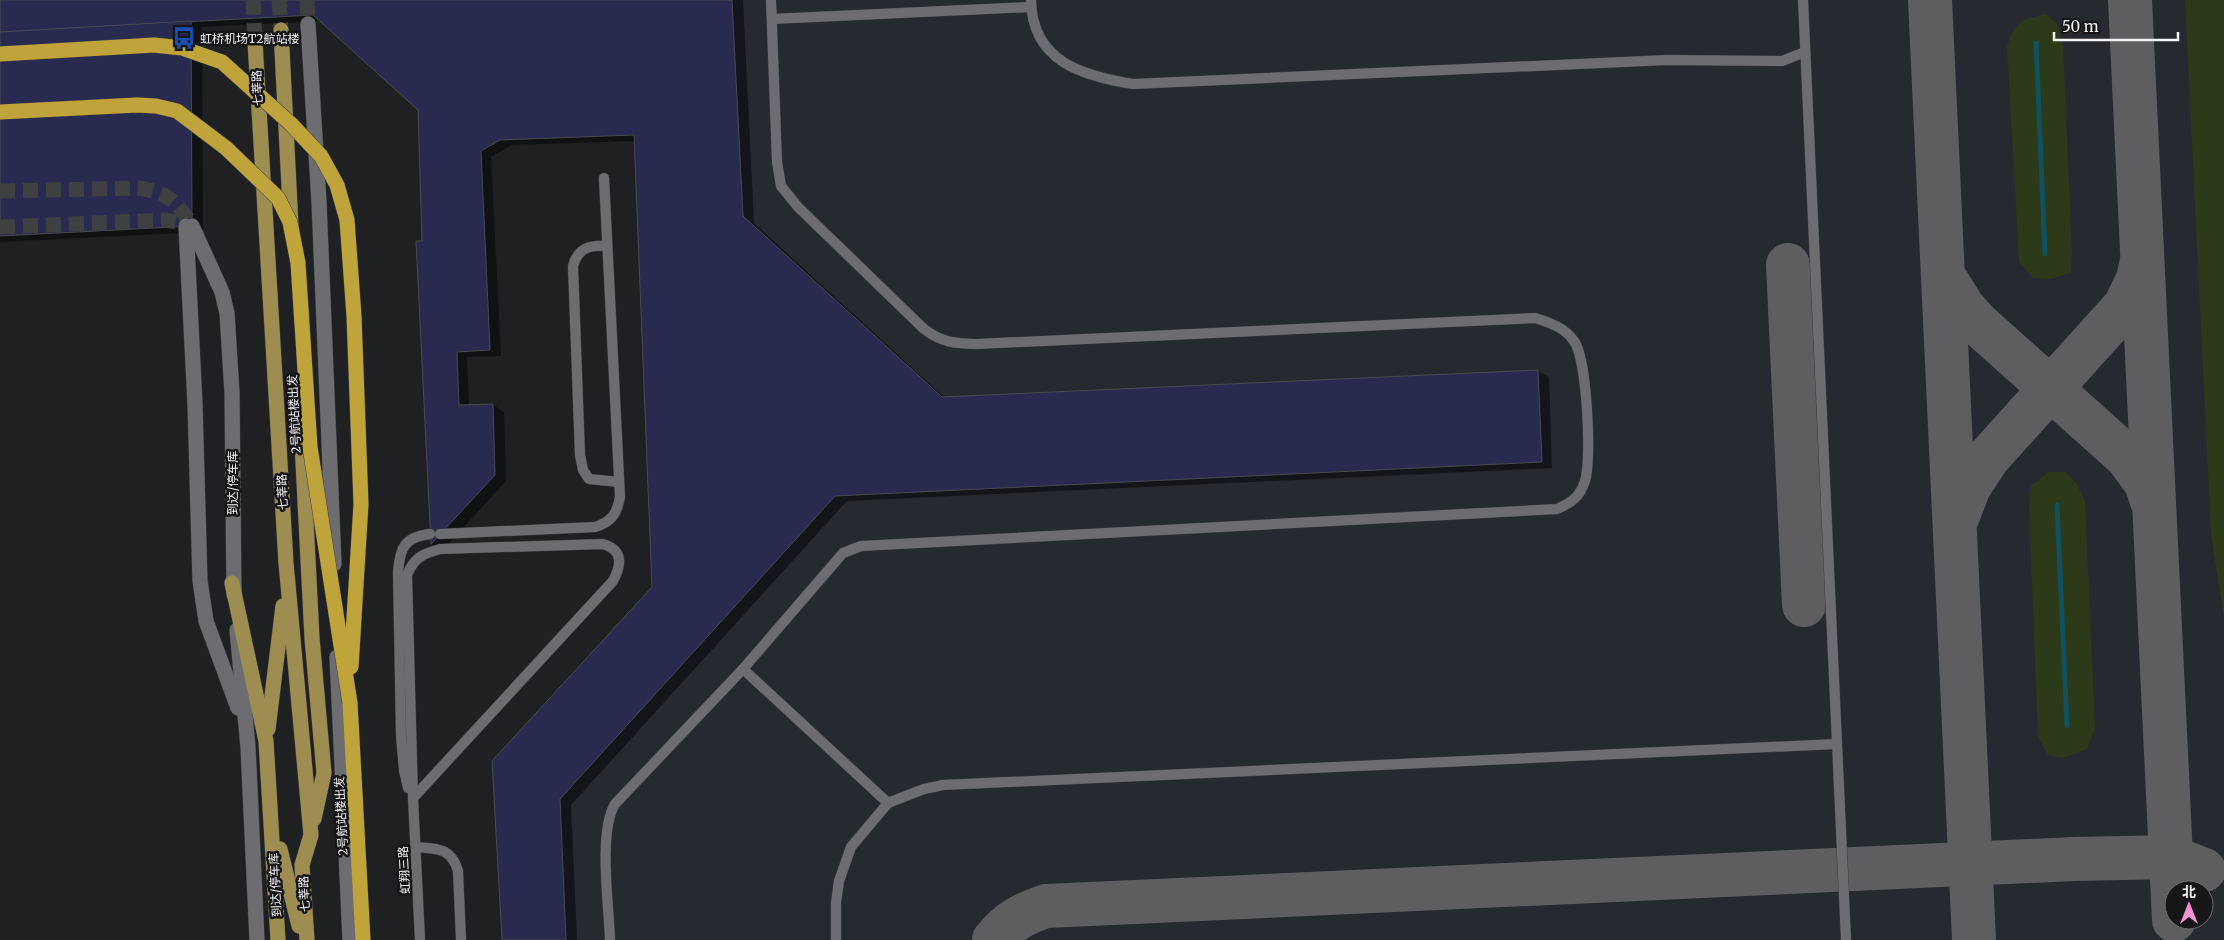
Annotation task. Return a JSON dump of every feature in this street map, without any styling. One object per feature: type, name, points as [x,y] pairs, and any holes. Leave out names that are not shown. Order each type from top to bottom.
[{"type":"highway","points":[[0,54],[154,45],[182,48],[222,62],[291,124],[321,156],[337,185],[347,220],[354,316],[361,504],[350,703]]},
{"type":"highway","name":"2号航站楼出发","points":[[0,112],[137,106],[156,106],[177,112],[226,148],[278,198],[290,222],[298,263],[310,447],[350,703],[363,940]]},
{"type":"main road","points":[[308,24],[319,202],[350,940]]},
{"type":"main road","points":[[281,30],[312,638],[324,772],[311,835]]},
{"type":"main road","name":"七莘路","points":[[255,42],[286,563],[311,835],[302,865],[307,940]]},
{"type":"main road","name":"到达/停车库","points":[[248,747],[229,682],[206,621],[200,581],[189,226],[222,292],[227,313],[232,393],[232,583],[248,747],[257,940]]},
{"type":"main road","points":[[266,741],[280,642],[286,563]]},
{"type":"main road","points":[[232,583],[266,741]]},
{"type":"main road","name":"到达/停车库","points":[[266,741],[278,940]]},
{"type":"main road","points":[[271,812],[302,940]]},
{"type":"lane","points":[[610,940],[606,841],[609,814],[615,804],[743,669],[843,553],[861,546],[1556,509],[1572,503],[1586,481],[1588,465],[1585,383],[1576,342],[1559,327],[1535,318],[976,344],[947,343],[936,338],[924,330],[798,207],[781,186],[777,162],[771,0]]},
{"type":"lane","points":[[1802,0],[1846,940]]},
{"type":"lane","points":[[772,19],[1031,4],[1036,30],[1043,42],[1064,64],[1101,79],[1133,84],[1667,60],[1782,61],[1805,52]]},
{"type":"lane","points":[[413,798],[404,770],[401,735],[398,572],[403,546],[416,535],[595,527],[606,524],[616,512],[620,497],[604,178]]},
{"type":"lane","points":[[607,246],[588,247],[580,251],[573,266],[580,455],[582,470],[589,479],[619,482]]},
{"type":"lane","points":[[603,544],[613,547],[618,552],[620,565],[613,581],[413,798],[407,575],[413,562],[422,554],[440,549],[603,544]]},
{"type":"lane","points":[[743,669],[888,803]]},
{"type":"lane","points":[[836,940],[836,903],[839,881],[851,847],[888,803],[924,789],[943,785],[1837,744]]},
{"type":"lane","name":"虹翔三路","points":[[413,798],[420,940]]},
{"type":"lane","points":[[415,847],[448,853],[454,860],[458,871],[462,940]]},
{"type":"shaded area","points":[[0,0],[2224,0],[2224,940],[502,940],[492,761],[652,587],[634,135],[500,140],[481,151],[490,350],[457,352],[459,404],[493,404],[495,475],[431,544],[416,241],[422,241],[418,110],[313,15],[225,19]]},
{"type":"green space","points":[[2185,0],[2224,0],[2224,618],[2211,534]]},
{"type":"green space","points":[[2046,14],[2057,24],[2063,46],[2072,253],[2071,272],[2052,279],[2033,278],[2019,262],[2007,47],[2013,32],[2020,23]]},
{"type":"green space","points":[[2048,472],[2065,472],[2077,484],[2085,501],[2095,728],[2087,749],[2062,758],[2048,755],[2038,737],[2029,505],[2031,486]]},
{"type":"building","points":[[0,0],[732,0],[743,216],[942,397],[1538,370],[1542,462],[835,496],[560,799],[566,940],[502,940],[492,761],[652,587],[634,135],[500,140],[481,151],[490,350],[457,352],[459,405],[493,404],[495,475],[431,544],[416,241],[422,241],[418,110],[313,15],[0,32]]},
{"type":"building","points":[[191,21],[192,226],[0,236],[0,32]]},
{"type":"waterway","points":[[2036,43],[2045,254]]},
{"type":"waterway","points":[[2057,505],[2067,726]]},
{"type":"taxiway","points":[[1930,0],[1974,940]]},
{"type":"taxiway","points":[[2130,0],[2172,880]]},
{"type":"taxiway","points":[[1788,265],[1804,605]]},
{"type":"taxiway","points":[[1957,518],[1969,487],[1988,458],[2125,306],[2138,279],[2141,265]]},
{"type":"taxiway","points":[[1943,275],[1963,307],[1976,322],[2127,457],[2146,483],[2152,501]]},
{"type":"taxiway","points":[[994,940],[1017,919],[1046,906],[2074,859],[2171,857],[2204,870]]},
{"type":"tunnel","points":[[253,0],[255,42]]},
{"type":"tunnel","points":[[279,0],[281,30]]},
{"type":"tunnel","points":[[307,0],[308,24]]},
{"type":"tunnel","points":[[0,191],[138,188],[157,192],[170,199],[181,210],[192,226]]},
{"type":"tunnel","points":[[0,227],[165,220],[186,226]]},
{"type":"place","name":"虹桥机场T2航站楼","points":[[184,38]]}]
